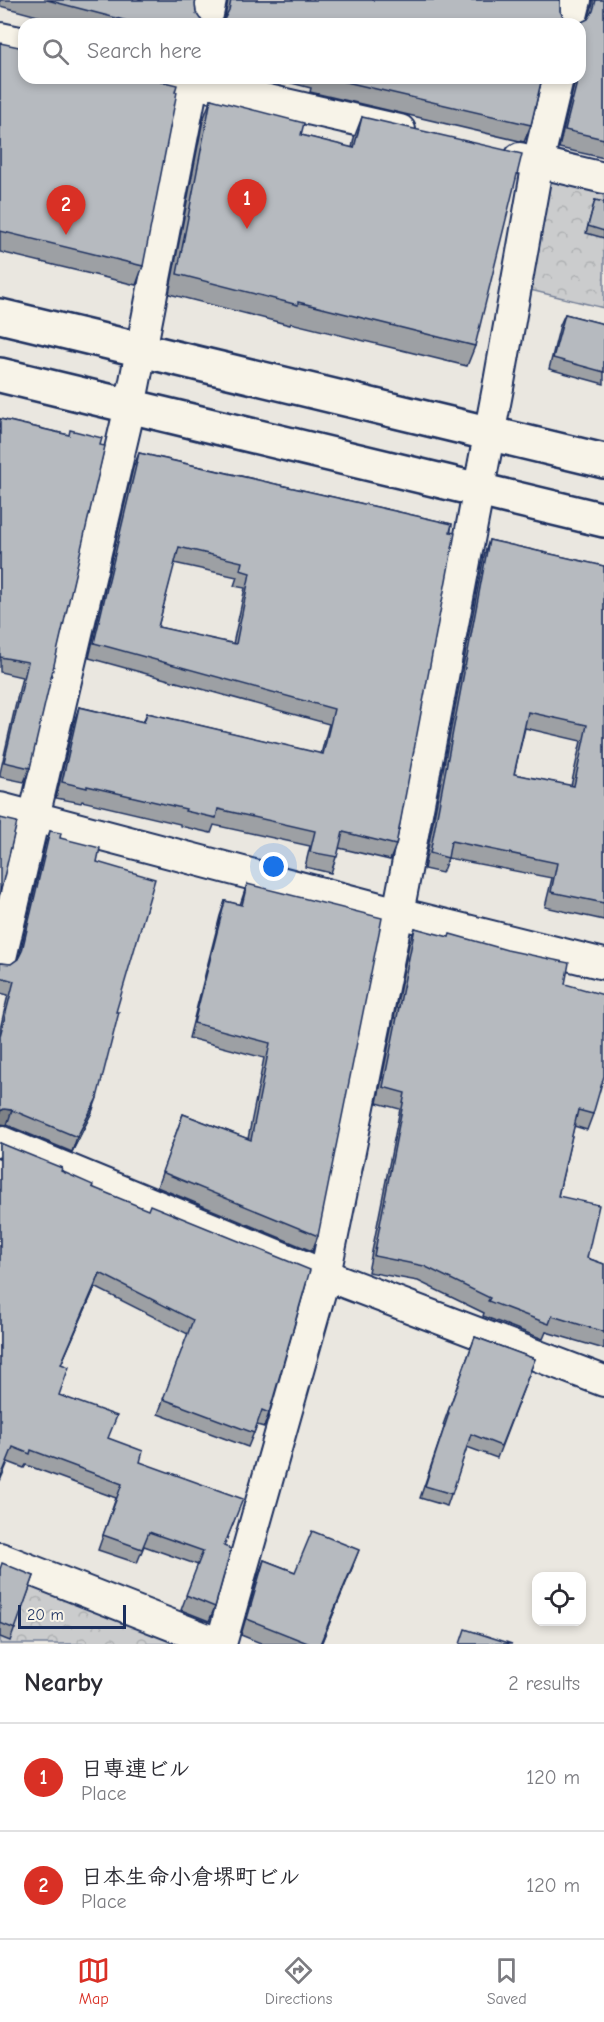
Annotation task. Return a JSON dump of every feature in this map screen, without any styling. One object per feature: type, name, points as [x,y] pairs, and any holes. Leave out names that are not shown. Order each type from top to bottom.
[{"type":"street","points":[[207,18],[211,0]]},
{"type":"street","points":[[572,18],[576,0]]},
{"type":"street","points":[[0,38],[18,42]]},
{"type":"street","points":[[0,962],[130,407],[142,350],[186,84]]},
{"type":"street","points":[[204,84],[423,136]]},
{"type":"street","points":[[0,1557],[221,1644],[325,1275],[398,913],[479,489],[538,162],[557,84]]},
{"type":"street","points":[[492,152],[604,178]]},
{"type":"street","points":[[0,316],[604,461]]},
{"type":"street","points":[[0,375],[604,520]]},
{"type":"street","points":[[0,808],[398,913],[604,964]]},
{"type":"street","points":[[0,1141],[325,1275],[604,1381]]},
{"type":"green space","points":[[549,179],[604,192],[604,308],[530,290]]},
{"type":"green space","points":[[0,1566],[195,1644],[0,1644]]},
{"type":"building","points":[[47,0],[196,0],[196,13],[199,18],[116,18]]},
{"type":"building","points":[[231,0],[560,0],[560,11],[564,18],[225,18]]},
{"type":"building","points":[[596,0],[604,0],[604,139],[565,130],[576,84],[586,84],[586,20],[593,11]]},
{"type":"building","points":[[0,43],[18,47],[18,84],[177,85],[143,266],[0,231]]},
{"type":"building","points":[[355,84],[541,84],[531,125]]},
{"type":"building","points":[[211,99],[304,123],[301,135],[354,148],[362,117],[522,154],[475,346],[177,274]]},
{"type":"building","points":[[595,200],[604,202],[604,231],[588,226]]},
{"type":"building","points":[[565,314],[604,324],[604,372],[553,358]]},
{"type":"building","points":[[0,419],[69,435],[70,430],[102,438],[100,445],[105,446],[30,768],[4,762],[28,662],[0,657]]},
{"type":"building","points":[[139,453],[452,524],[450,532],[455,533],[396,845],[343,832],[337,857],[310,852],[315,831],[218,809],[216,818],[185,811],[186,809],[62,782],[79,707],[144,722],[147,713],[323,754],[334,709],[94,643]],"holes":[[[179,547],[242,562],[240,570],[250,573],[236,644],[158,627]]]},
{"type":"building","points":[[489,540],[604,566],[604,903],[551,892],[557,863],[451,841],[448,858],[430,853]],"holes":[[[528,712],[587,725],[574,786],[514,774]]]},
{"type":"building","points":[[0,818],[17,822],[0,894]]},
{"type":"building","points":[[50,831],[61,833],[60,838],[100,848],[97,862],[155,879],[116,1012],[119,1012],[97,1098],[77,1137],[12,1110],[0,1111],[0,1036],[14,981],[0,977],[0,963],[11,964],[18,959],[22,951]]},
{"type":"building","points":[[247,884],[382,918],[318,1236],[162,1172],[183,1114],[251,1140],[270,1043],[194,1023],[225,901],[242,905]]},
{"type":"building","points":[[415,928],[449,937],[450,934],[507,950],[569,963],[565,984],[604,995],[604,1076],[593,1114],[578,1110],[558,1196],[599,1205],[587,1258],[604,1264],[604,1332],[552,1316],[549,1324],[488,1301],[490,1298],[424,1266],[374,1256],[405,1093],[383,1087]]},
{"type":"building","points":[[0,1143],[62,1168],[61,1171],[93,1185],[92,1187],[148,1210],[150,1205],[310,1270],[269,1413],[262,1410],[254,1433],[163,1399],[193,1320],[100,1273],[61,1364],[69,1367],[59,1395],[117,1416],[108,1438],[143,1451],[140,1462],[243,1499],[224,1546],[231,1549],[215,1607],[186,1595],[203,1551],[149,1532],[142,1549],[103,1535],[122,1484],[31,1450],[30,1454],[13,1447],[0,1479]]},
{"type":"building","points":[[475,1337],[535,1359],[501,1446],[471,1434],[452,1494],[425,1486]]},
{"type":"building","points":[[312,1531],[359,1550],[320,1644],[310,1644],[247,1619],[264,1560],[295,1572]]},
{"type":"building","points":[[2,1563],[34,1576],[15,1629],[0,1623]]},
{"type":"building","points":[[465,1629],[512,1644],[460,1644]]},
{"type":"place","name":"日専連ビル","points":[[247,229]]},
{"type":"place","name":"日本生命小倉堺町ビル","points":[[66,235]]}]
